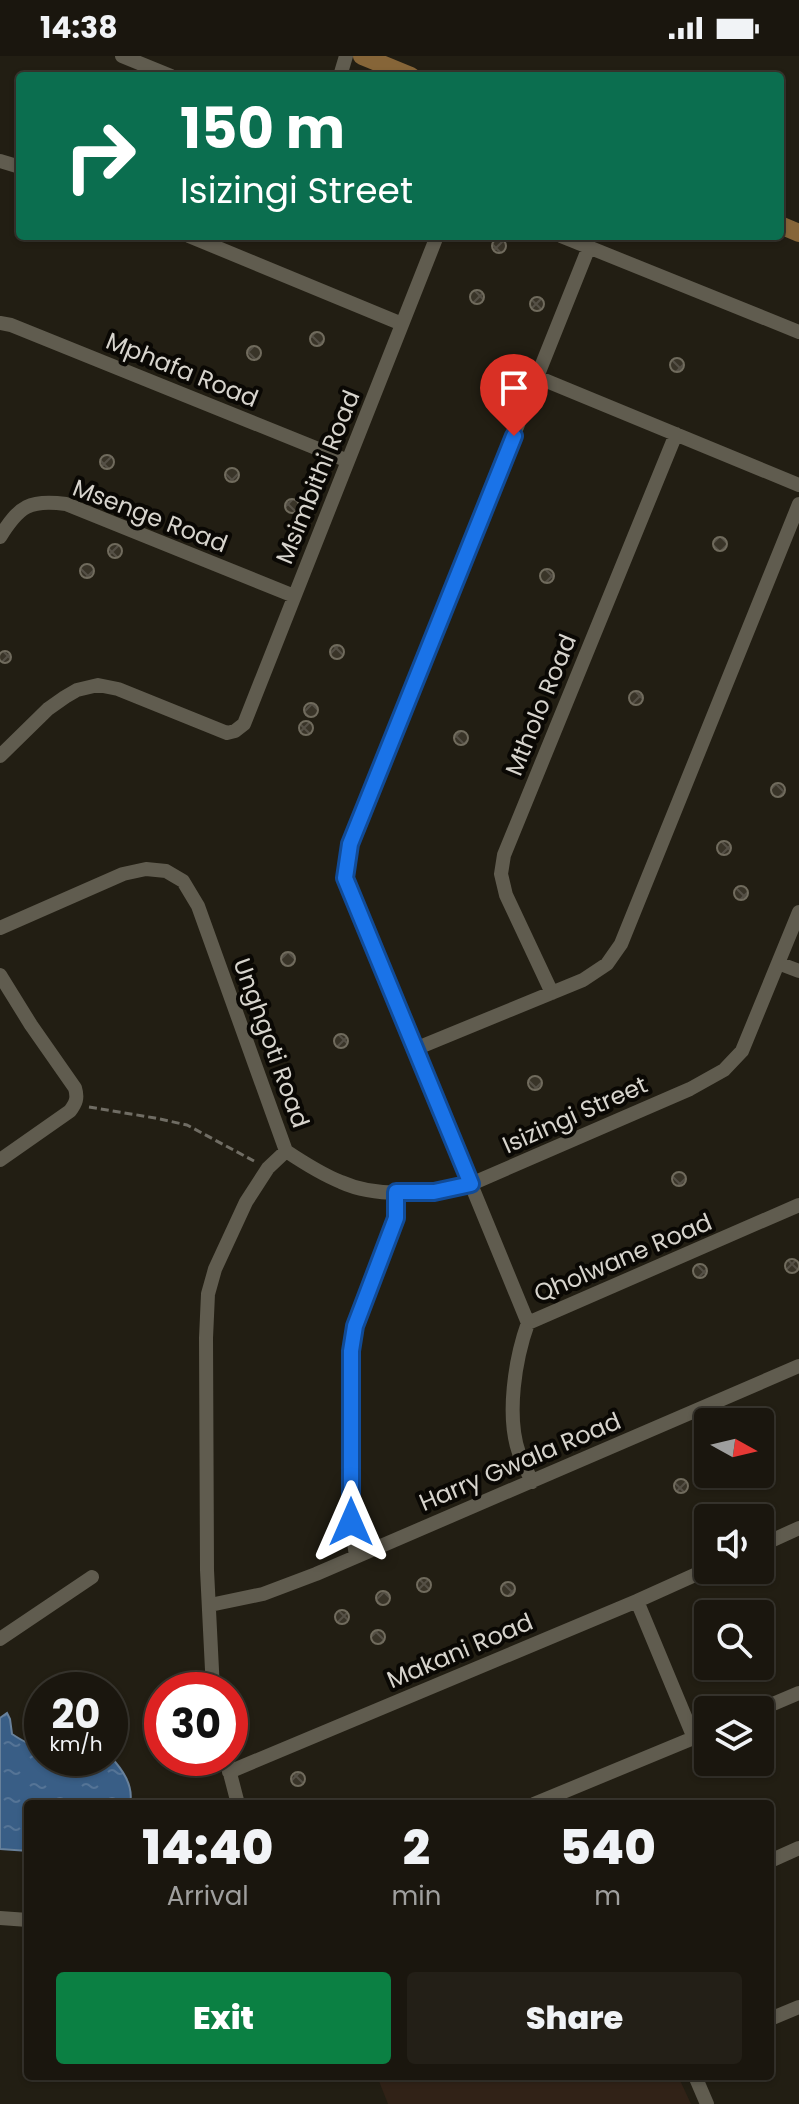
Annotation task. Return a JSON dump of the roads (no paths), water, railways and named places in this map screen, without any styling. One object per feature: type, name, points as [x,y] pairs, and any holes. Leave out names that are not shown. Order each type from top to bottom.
[{"type":"street","points":[[122,56],[161,72]]},
{"type":"street","points":[[362,56],[401,72]]},
{"type":"street","points":[[199,240],[402,324]]},
{"type":"street","name":"Msimbithi Road","points":[[0,756],[48,709],[77,690],[98,685],[118,689],[227,733],[244,724],[435,240]]},
{"type":"street","points":[[571,240],[799,332]]},
{"type":"street","points":[[528,1323],[345,878],[350,844],[589,247]]},
{"type":"street","name":"Mphafa Road","points":[[0,323],[348,461]]},
{"type":"street","points":[[537,377],[799,485]]},
{"type":"street","name":"Mtholo Road","points":[[552,993],[506,895],[501,874],[504,855],[676,434]]},
{"type":"street","name":"Msenge Road","points":[[0,537],[24,507],[43,501],[66,504],[294,596]]},
{"type":"street","points":[[415,1049],[583,980],[607,964],[621,944],[799,504]]},
{"type":"street","name":"Unghgoti Road","points":[[0,928],[123,874],[146,869],[166,871],[183,881],[198,906],[281,1132],[286,1151],[268,1168],[246,1202],[215,1269],[208,1294],[207,1570],[212,1672]]},
{"type":"street","name":"Isizingi Street","points":[[286,1151],[343,1184],[367,1190],[434,1192],[471,1184],[690,1089],[724,1070],[742,1051],[799,912]]},
{"type":"street","points":[[778,963],[799,971]]},
{"type":"street","points":[[0,975],[78,1095],[75,1104],[63,1116],[0,1160]]},
{"type":"street","points":[[356,1556],[351,1522],[351,1351],[355,1326],[396,1218],[396,1192]]},
{"type":"street","name":"Qholwane Road","points":[[532,1482],[518,1451],[513,1418],[521,1343],[528,1323],[799,1205]]},
{"type":"street","name":"Harry Gwala Road","points":[[210,1605],[263,1594],[799,1366]]},
{"type":"street","points":[[774,1540],[799,1528]]},
{"type":"street","name":"Makani Road","points":[[248,1757],[694,1575]]},
{"type":"street","points":[[0,1639],[92,1577]]},
{"type":"street","points":[[637,1601],[694,1720]]},
{"type":"street","points":[[774,1704],[799,1693]]},
{"type":"street","points":[[543,1800],[694,1738]]},
{"type":"street","points":[[231,1776],[237,1800]]},
{"type":"street","points":[[569,1789],[574,1800]]},
{"type":"street","points":[[774,1859],[799,1848]]},
{"type":"street","points":[[0,1918],[24,1920]]},
{"type":"street","points":[[774,2017],[799,2007]]},
{"type":"street","points":[[697,2080],[707,2104]]},
{"type":"water","points":[[7,1713],[12,1734],[24,1741],[24,1776],[125,1776],[131,1800],[24,1800],[24,1851],[0,1849],[0,1718]]}]
